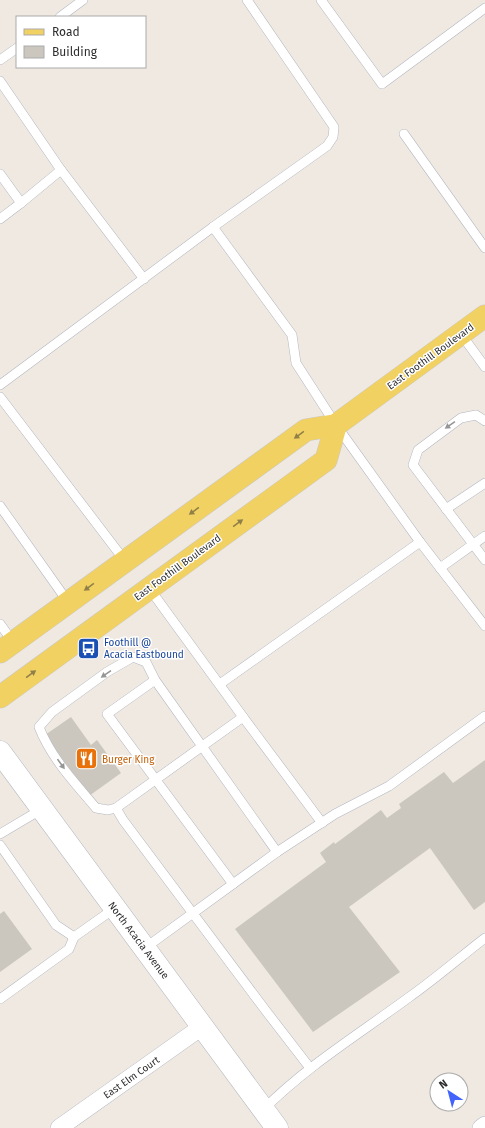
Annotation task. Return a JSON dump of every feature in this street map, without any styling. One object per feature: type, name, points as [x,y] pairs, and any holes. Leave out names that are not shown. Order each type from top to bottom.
[{"type":"main road","name":"East Foothill Boulevard","points":[[6,647],[306,430],[336,425],[485,316]]},
{"type":"main road","name":"East Foothill Boulevard","points":[[0,697],[326,460],[336,425]]},
{"type":"street","name":"North Acacia Avenue","points":[[0,752],[277,1128]]},
{"type":"street","name":"East Elm Court","points":[[59,1128],[203,1026]]},
{"type":"street","points":[[481,1128],[485,1125]]},
{"type":"lane","points":[[61,16],[83,0]]},
{"type":"lane","points":[[0,385],[213,227],[327,146],[333,137],[334,127],[247,0]]},
{"type":"lane","points":[[321,0],[382,84],[485,8]]},
{"type":"lane","points":[[0,60],[16,49]]},
{"type":"lane","points":[[0,82],[61,170],[144,279]]},
{"type":"lane","points":[[404,134],[485,248]]},
{"type":"lane","points":[[0,219],[22,203],[61,170]]},
{"type":"lane","points":[[0,174],[22,203]]},
{"type":"lane","points":[[213,227],[292,335],[296,364],[336,425],[420,542],[485,626]]},
{"type":"lane","points":[[461,334],[485,367]]},
{"type":"lane","points":[[0,398],[125,561]]},
{"type":"lane","points":[[485,421],[476,416],[461,418],[418,450],[413,465],[485,560]]},
{"type":"lane","points":[[446,509],[485,483]]},
{"type":"lane","points":[[0,506],[68,602]]},
{"type":"lane","points":[[440,568],[485,536]]},
{"type":"lane","points":[[220,684],[420,542]]},
{"type":"lane","points":[[149,588],[322,823]]},
{"type":"lane","points":[[0,624],[6,647]]},
{"type":"lane","points":[[243,717],[202,746],[155,779],[116,808],[108,810],[96,808],[44,741],[39,727],[52,712],[107,672],[133,657],[146,662],[155,680],[202,746],[278,852]]},
{"type":"lane","points":[[155,680],[107,714],[233,884]]},
{"type":"lane","points":[[145,948],[278,852],[335,814],[389,786],[485,716]]},
{"type":"lane","points":[[116,808],[123,820],[193,914],[310,1068]]},
{"type":"lane","points":[[0,834],[42,809]]},
{"type":"lane","points":[[0,845],[56,924],[74,937]]},
{"type":"lane","points":[[0,999],[68,949],[74,937],[115,908]]},
{"type":"lane","points":[[264,1109],[283,1090],[310,1068],[410,997],[485,938]]},
{"type":"building","name":"Burger King","points":[[71,717],[91,745],[97,740],[121,773],[89,796],[45,735]]},
{"type":"building","points":[[485,760],[485,902],[474,910],[430,848],[349,907],[400,972],[313,1032],[235,929],[326,862],[320,853],[334,842],[335,844],[381,810],[387,818],[401,808],[399,804],[444,772],[453,783]]},
{"type":"building","points":[[4,911],[32,949],[0,972],[0,914]]},
{"type":"place","name":"Foothill @ Acacia Eastbound","points":[[89,648]]},
{"type":"place","name":"Burger King","points":[[86,759]]}]
